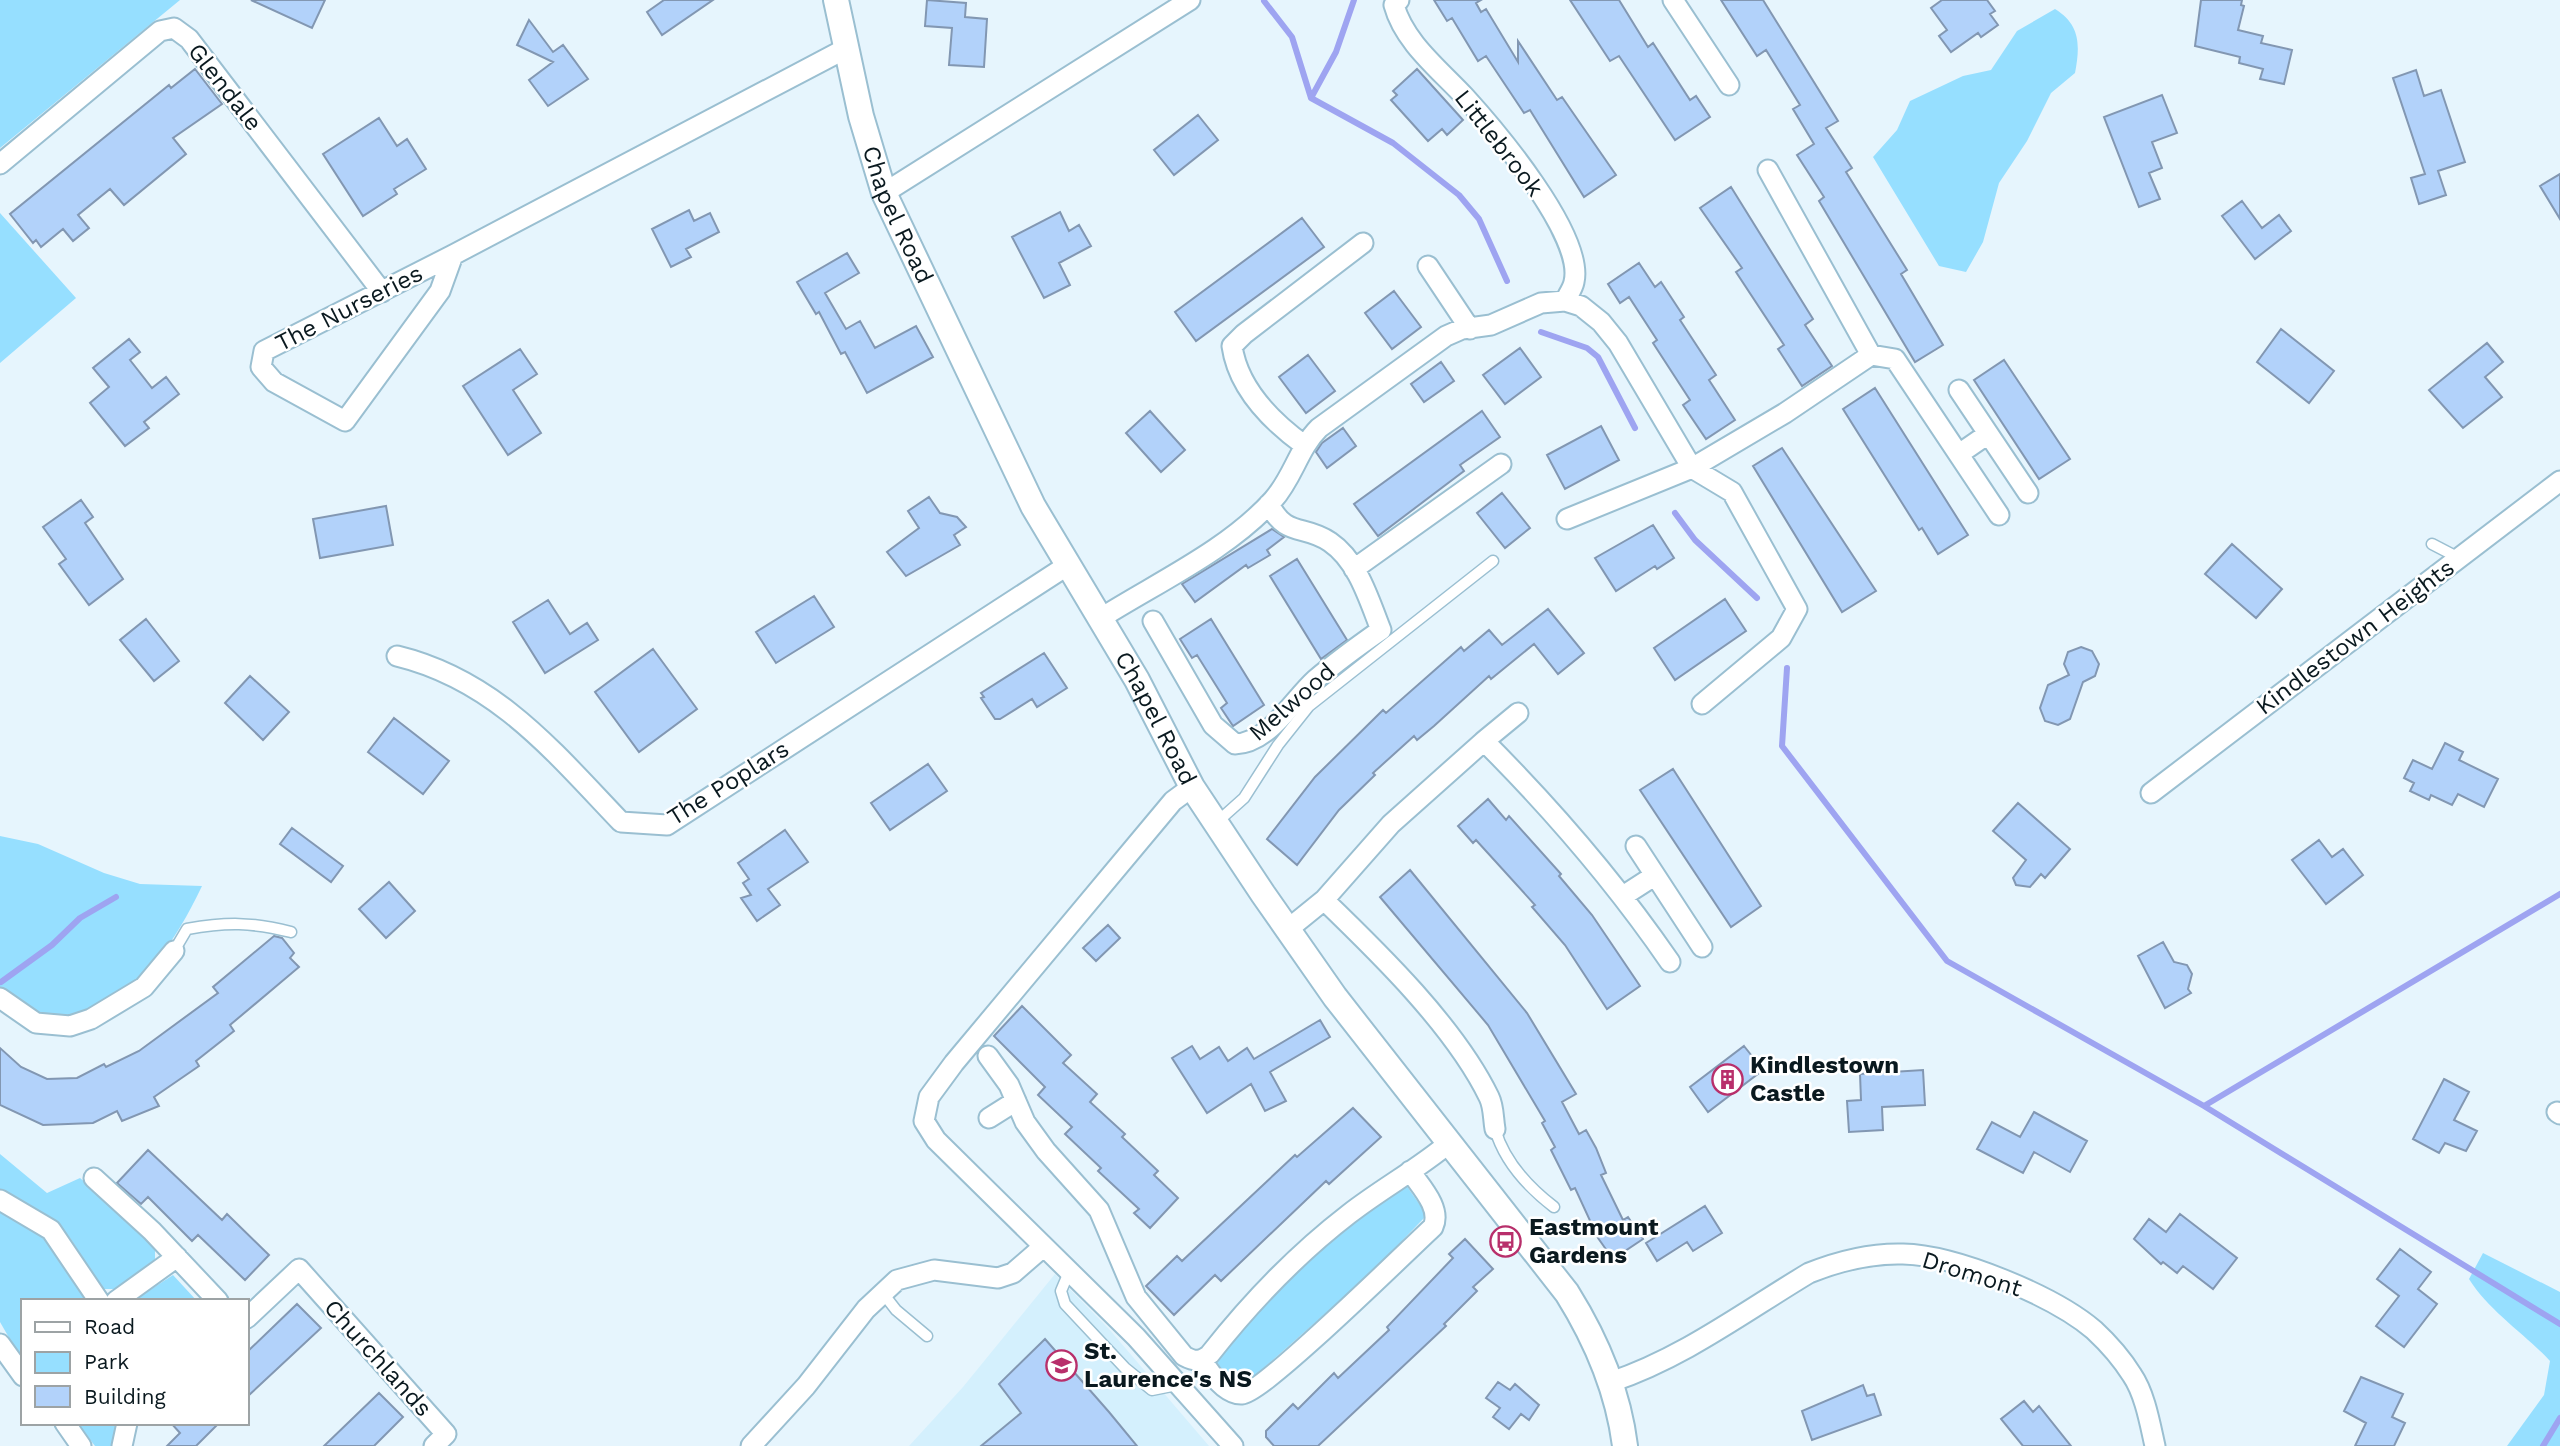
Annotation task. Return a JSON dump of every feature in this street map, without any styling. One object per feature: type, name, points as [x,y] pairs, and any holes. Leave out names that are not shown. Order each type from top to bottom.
[{"type":"street","name":"Chapel Road","points":[[836,0],[845,49],[884,193],[1033,506],[1101,618],[1192,787],[1173,801],[929,1097],[924,1121],[936,1140],[1136,1337],[1233,1446]]},
{"type":"street","points":[[884,193],[1190,0]]},
{"type":"street","name":"Littlebrook","points":[[1399,0],[1394,5],[1399,25],[1485,120],[1540,191],[1569,242],[1575,280],[1565,301]]},
{"type":"street","points":[[1673,0],[1729,85]]},
{"type":"street","name":"Glendale","points":[[0,164],[160,31],[174,28],[189,39],[382,292]]},
{"type":"street","name":"The Nurseries","points":[[453,256],[440,291],[345,421],[274,382],[261,367],[264,351],[453,256],[845,49]]},
{"type":"street","points":[[1768,170],[1871,355]]},
{"type":"street","points":[[1304,445],[1280,428],[1251,392],[1235,364],[1232,346],[1363,243]]},
{"type":"street","points":[[1428,266],[1471,329]]},
{"type":"street","points":[[1101,618],[1202,555],[1269,504],[1287,479],[1304,445],[1319,428],[1446,336],[1462,329],[1491,325],[1541,303],[1565,301],[1581,306],[1601,322],[1618,343],[1692,468],[1732,492],[1797,609],[1781,638],[1702,704]]},
{"type":"street","points":[[1567,519],[1692,468],[1785,413],[1871,355],[1895,359],[1999,515]]},
{"type":"street","points":[[1959,390],[2028,493]]},
{"type":"street","points":[[1959,454],[1988,434]]},
{"type":"street","points":[[1354,569],[1501,464]]},
{"type":"street","name":"Kindlestown Heights","points":[[2151,793],[2560,481]]},
{"type":"street","name":"Melwood","points":[[1153,621],[1213,725],[1235,744],[1245,744],[1267,730],[1313,682],[1381,630],[1364,585],[1331,542],[1315,535],[1294,531],[1277,520],[1269,504]]},
{"type":"street","name":"The Poplars","points":[[397,656],[419,661],[469,684],[525,723],[621,822],[667,825],[1068,565]]},
{"type":"street","points":[[1287,930],[1324,900],[1391,824],[1518,713]]},
{"type":"street","points":[[1484,741],[1545,802],[1623,897],[1670,962]]},
{"type":"street","points":[[1192,787],[1335,997],[1567,1293],[1589,1330],[1611,1382],[1625,1446]]},
{"type":"street","points":[[1636,846],[1702,947]]},
{"type":"street","points":[[1623,897],[1654,876]]},
{"type":"street","points":[[1324,900],[1398,973],[1459,1052],[1489,1097],[1494,1129]]},
{"type":"street","points":[[0,998],[36,1023],[70,1026],[91,1019],[144,987],[174,951]]},
{"type":"street","points":[[988,1056],[1009,1084],[1025,1122],[1046,1151],[1099,1210],[1136,1297],[1184,1356],[1193,1361],[1202,1360],[1255,1301],[1315,1242],[1450,1143]]},
{"type":"street","points":[[989,1118],[1017,1101]]},
{"type":"street","points":[[1202,1360],[1226,1389],[1242,1394],[1256,1389],[1306,1346],[1433,1227],[1437,1218],[1435,1210],[1410,1171]]},
{"type":"street","points":[[94,1178],[177,1257],[216,1299]]},
{"type":"street","points":[[0,1200],[51,1230],[98,1299]]},
{"type":"street","points":[[751,1446],[806,1386],[881,1292],[897,1280],[933,1270],[998,1278],[1013,1273],[1043,1247]]},
{"type":"street","name":"Dromont","points":[[1611,1382],[1682,1352],[1809,1273],[1828,1265],[1856,1257],[1902,1254],[1926,1256],[2039,1295],[2093,1329],[2134,1377],[2155,1446]]},
{"type":"street","points":[[119,1299],[177,1257]]},
{"type":"street","name":"Churchlands","points":[[248,1317],[299,1269],[446,1434],[434,1446]]},
{"type":"street","points":[[0,1344],[21,1373]]},
{"type":"street","points":[[66,1425],[81,1446]]},
{"type":"street","points":[[122,1446],[127,1425]]},
{"type":"lane","points":[[2432,544],[2460,558]]},
{"type":"lane","points":[[1215,823],[1244,798],[1278,745],[1309,706],[1493,561]]},
{"type":"lane","points":[[174,951],[187,929],[211,925],[253,922],[291,932]]},
{"type":"lane","points":[[1494,1129],[1518,1173],[1535,1193],[1555,1207]]},
{"type":"lane","points":[[1069,1272],[1061,1291],[1065,1304],[1117,1359],[1152,1390],[1177,1385]]},
{"type":"lane","points":[[881,1292],[896,1310],[927,1336]]},
{"type":"shaded area","name":"St. Laurence's NS","points":[[1055,1274],[1109,1329],[1209,1446],[909,1446],[963,1387]]},
{"type":"green space","points":[[0,0],[180,0],[0,148]]},
{"type":"green space","points":[[2055,9],[2070,22],[2077,37],[2075,73],[2051,93],[2027,141],[1999,183],[1983,242],[1966,272],[1939,266],[1873,157],[1897,130],[1910,101],[1963,76],[1991,70],[2017,31]]},
{"type":"green space","points":[[0,213],[76,298],[0,363]]},
{"type":"green space","points":[[0,836],[38,844],[104,873],[140,884],[202,886],[169,944],[141,976],[106,1002],[65,1020],[50,1020],[33,1014],[0,990]]},
{"type":"green space","points":[[0,1154],[47,1193],[80,1178],[150,1239],[155,1247],[155,1259],[118,1289],[104,1289],[61,1228],[33,1207],[0,1192]]},
{"type":"green space","points":[[1406,1185],[1425,1212],[1424,1218],[1369,1275],[1249,1381],[1237,1386],[1226,1379],[1215,1359],[1254,1309],[1344,1226]]},
{"type":"green space","points":[[0,1212],[31,1228],[42,1237],[60,1259],[85,1299],[21,1299],[21,1359],[0,1322]]},
{"type":"green space","points":[[2483,1253],[2560,1292],[2560,1446],[2507,1446],[2544,1395],[2550,1361],[2486,1301],[2469,1279]]},
{"type":"green space","points":[[173,1275],[195,1299],[136,1299]]},
{"type":"green space","points":[[79,1425],[121,1425],[116,1446],[95,1446]]},
{"type":"building","points":[[251,0],[325,0],[312,28]]},
{"type":"building","points":[[664,0],[713,0],[662,35],[647,12]]},
{"type":"building","points":[[927,0],[966,3],[965,17],[987,19],[984,67],[949,65],[952,28],[925,26]]},
{"type":"building","points":[[1434,0],[1481,0],[1476,3],[1481,12],[1486,9],[1518,62],[1518,41],[1557,100],[1562,97],[1616,175],[1584,197],[1530,110],[1524,113],[1486,56],[1478,61],[1452,18],[1447,21]]},
{"type":"building","points":[[1570,0],[1619,0],[1648,47],[1653,43],[1690,100],[1696,96],[1710,117],[1675,140],[1619,56],[1610,61]]},
{"type":"building","points":[[1721,0],[1763,0],[1838,121],[1826,128],[1852,168],[1846,172],[1907,270],[1901,274],[1943,345],[1915,362],[1819,201],[1824,197],[1797,155],[1814,144],[1793,109],[1800,105],[1766,50],[1757,56]]},
{"type":"building","points":[[1942,0],[1987,0],[1995,11],[1990,14],[1998,25],[1981,37],[1978,33],[1951,52],[1939,36],[1947,30],[1931,8]]},
{"type":"building","points":[[2201,0],[2242,0],[2241,5],[2244,6],[2238,30],[2263,36],[2261,43],[2292,50],[2284,84],[2260,79],[2263,69],[2239,63],[2240,57],[2195,46]]},
{"type":"building","points":[[529,20],[553,52],[563,45],[588,79],[548,106],[529,80],[553,62],[517,45]]},
{"type":"building","points":[[195,69],[222,104],[173,138],[186,154],[124,205],[110,189],[78,215],[89,228],[73,241],[63,229],[41,247],[36,240],[33,243],[10,214],[169,85],[171,88]]},
{"type":"building","points":[[1417,69],[1463,120],[1447,135],[1442,129],[1428,141],[1391,100],[1397,95],[1393,91]]},
{"type":"building","points":[[2416,70],[2424,96],[2441,90],[2465,162],[2438,171],[2446,195],[2419,204],[2411,178],[2425,174],[2393,78]]},
{"type":"building","points":[[2162,95],[2177,133],[2152,142],[2162,168],[2149,173],[2160,199],[2139,207],[2104,117]]},
{"type":"building","points":[[1198,115],[1218,140],[1174,175],[1154,150]]},
{"type":"building","points":[[379,118],[397,146],[407,139],[426,169],[394,189],[397,194],[363,216],[323,154]]},
{"type":"building","points":[[2560,174],[2560,219],[2540,186]]},
{"type":"building","points":[[1731,187],[1813,319],[1805,325],[1832,366],[1802,386],[1778,349],[1784,345],[1736,272],[1742,268],[1700,208]]},
{"type":"building","points":[[2242,201],[2262,228],[2279,215],[2291,231],[2255,259],[2222,216]]},
{"type":"building","points":[[689,210],[694,221],[710,213],[719,232],[686,249],[691,257],[671,267],[652,229]]},
{"type":"building","points":[[1060,212],[1069,231],[1079,225],[1091,246],[1059,263],[1070,285],[1044,298],[1012,237]]},
{"type":"building","points":[[1302,218],[1324,247],[1196,341],[1175,312]]},
{"type":"building","points":[[847,253],[859,273],[825,293],[846,329],[860,321],[875,348],[916,326],[933,357],[867,393],[845,352],[841,354],[819,312],[816,314],[797,282]]},
{"type":"building","points":[[1639,263],[1655,287],[1661,282],[1684,317],[1680,320],[1716,375],[1709,380],[1735,420],[1706,439],[1683,405],[1690,400],[1653,343],[1657,340],[1629,297],[1620,303],[1608,284]]},
{"type":"building","points":[[1394,291],[1421,327],[1392,349],[1365,313]]},
{"type":"building","points":[[2281,329],[2334,371],[2309,403],[2257,362]]},
{"type":"building","points":[[129,339],[140,352],[130,360],[152,388],[166,377],[179,394],[144,422],[149,428],[125,446],[90,403],[109,387],[93,368]]},
{"type":"building","points":[[2487,343],[2503,362],[2485,377],[2502,397],[2463,428],[2429,390]]},
{"type":"building","points":[[1520,348],[1541,377],[1505,404],[1483,375]]},
{"type":"building","points":[[520,349],[537,374],[513,390],[541,433],[508,455],[463,386]]},
{"type":"building","points":[[1308,355],[1335,391],[1306,413],[1279,377]]},
{"type":"building","points":[[2004,360],[2070,459],[2039,479],[1974,380]]},
{"type":"building","points":[[1441,362],[1454,381],[1424,402],[1411,384]]},
{"type":"building","points":[[1875,388],[1968,535],[1938,554],[1922,528],[1919,530],[1843,409]]},
{"type":"building","points":[[1150,411],[1185,450],[1161,472],[1126,433]]},
{"type":"building","points":[[1482,411],[1500,437],[1460,465],[1464,471],[1378,536],[1354,504]]},
{"type":"building","points":[[1601,426],[1619,460],[1565,489],[1547,455]]},
{"type":"building","points":[[1343,428],[1356,446],[1327,468],[1316,452],[1322,443]]},
{"type":"building","points":[[1782,448],[1876,591],[1842,612],[1753,466]]},
{"type":"building","points":[[1502,493],[1530,528],[1505,548],[1477,513]]},
{"type":"building","points":[[929,497],[940,513],[957,517],[966,527],[954,535],[960,545],[906,576],[887,552],[919,528],[908,511]]},
{"type":"building","points":[[81,500],[93,517],[85,523],[123,579],[89,605],[59,564],[66,559],[43,527]]},
{"type":"building","points":[[386,506],[393,545],[320,558],[313,519]]},
{"type":"building","points":[[1653,525],[1674,558],[1657,569],[1655,566],[1616,591],[1595,558]]},
{"type":"building","points":[[1272,529],[1284,537],[1267,550],[1270,555],[1248,568],[1246,565],[1195,602],[1182,584]]},
{"type":"building","points":[[2232,544],[2282,589],[2256,618],[2205,574]]},
{"type":"building","points":[[1297,559],[1347,640],[1321,659],[1270,576]]},
{"type":"building","points":[[814,596],[834,627],[776,663],[756,632]]},
{"type":"building","points":[[1725,599],[1746,631],[1675,680],[1654,648]]},
{"type":"building","points":[[548,600],[570,634],[587,623],[598,640],[545,673],[513,622]]},
{"type":"building","points":[[1548,609],[1584,653],[1558,674],[1534,644],[1491,679],[1489,676],[1434,726],[1417,740],[1414,736],[1373,773],[1375,775],[1339,810],[1297,865],[1267,839],[1315,777],[1383,710],[1386,713],[1461,647],[1464,651],[1489,630],[1502,645]]},
{"type":"building","points":[[146,619],[179,661],[154,681],[120,640]]},
{"type":"building","points":[[1211,619],[1264,705],[1233,726],[1221,708],[1227,703],[1197,655],[1192,658],[1180,639]]},
{"type":"building","points":[[2081,647],[2092,651],[2099,664],[2095,676],[2083,682],[2070,719],[2058,725],[2045,721],[2040,708],[2048,685],[2069,675],[2064,664],[2068,652]]},
{"type":"building","points":[[653,649],[697,709],[639,752],[595,692]]},
{"type":"building","points":[[1044,653],[1067,688],[1037,707],[1032,699],[1000,719],[995,719],[981,698],[984,697],[981,693]]},
{"type":"building","points":[[250,676],[289,712],[263,740],[225,703]]},
{"type":"building","points":[[394,718],[449,761],[423,794],[368,752]]},
{"type":"building","points":[[2445,743],[2463,752],[2459,760],[2498,779],[2484,807],[2458,794],[2452,805],[2431,795],[2429,800],[2410,791],[2414,783],[2404,778],[2413,760],[2432,769]]},
{"type":"building","points":[[928,764],[947,791],[890,830],[871,803]]},
{"type":"building","points":[[1673,769],[1761,906],[1731,927],[1640,790]]},
{"type":"building","points":[[1488,799],[1506,820],[1509,816],[1561,874],[1559,876],[1592,915],[1640,986],[1607,1009],[1565,945],[1532,907],[1535,905],[1476,840],[1473,843],[1458,826]]},
{"type":"building","points":[[2018,803],[2070,849],[2045,878],[2041,874],[2030,887],[2016,885],[2013,878],[2026,860],[1993,831]]},
{"type":"building","points":[[292,828],[343,866],[331,882],[280,844]]},
{"type":"building","points":[[785,830],[808,862],[768,889],[780,905],[757,921],[741,898],[751,895],[743,883],[749,879],[738,863]]},
{"type":"building","points":[[2319,840],[2332,857],[2343,849],[2363,875],[2326,904],[2292,860]]},
{"type":"building","points":[[1410,870],[1527,1013],[1576,1094],[1562,1102],[1579,1134],[1586,1130],[1596,1148],[1606,1173],[1601,1175],[1623,1220],[1628,1217],[1643,1239],[1619,1255],[1617,1251],[1610,1255],[1598,1238],[1575,1188],[1571,1190],[1551,1150],[1555,1147],[1542,1123],[1545,1121],[1488,1025],[1380,897]]},
{"type":"building","points":[[389,882],[415,911],[386,938],[359,909]]},
{"type":"building","points":[[1108,925],[1120,938],[1096,961],[1083,948]]},
{"type":"building","points":[[274,936],[282,938],[294,953],[290,958],[299,967],[230,1025],[234,1031],[196,1061],[199,1066],[154,1097],[159,1106],[122,1121],[117,1111],[93,1123],[43,1125],[0,1105],[0,1048],[21,1067],[47,1079],[77,1078],[104,1064],[106,1067],[139,1051],[218,993],[213,987]]},
{"type":"building","points":[[2163,942],[2174,962],[2187,965],[2192,974],[2188,989],[2191,993],[2165,1008],[2138,956]]},
{"type":"building","points":[[1022,1006],[1071,1055],[1063,1063],[1097,1094],[1090,1102],[1125,1134],[1122,1137],[1158,1171],[1154,1175],[1178,1198],[1150,1228],[1134,1213],[1139,1209],[1098,1171],[1101,1168],[1065,1134],[1072,1127],[1038,1095],[1045,1087],[994,1036]]},
{"type":"building","points":[[1320,1020],[1330,1037],[1270,1072],[1286,1101],[1265,1111],[1251,1084],[1207,1113],[1172,1058],[1192,1046],[1200,1059],[1219,1047],[1228,1061],[1247,1048],[1254,1059]]},
{"type":"building","name":"Kindlestown Castle","points":[[1744,1046],[1763,1070],[1708,1112],[1690,1087]]},
{"type":"building","points":[[1923,1070],[1925,1105],[1882,1107],[1883,1130],[1849,1132],[1847,1101],[1861,1100],[1860,1074]]},
{"type":"building","points":[[2444,1079],[2469,1092],[2454,1120],[2477,1131],[2466,1151],[2445,1143],[2439,1153],[2413,1139]]},
{"type":"building","points":[[1353,1108],[1381,1137],[1329,1184],[1326,1181],[1221,1281],[1215,1275],[1174,1315],[1146,1286],[1177,1256],[1182,1261],[1295,1155],[1297,1157]]},
{"type":"building","points":[[2034,1112],[2087,1141],[2070,1172],[2034,1152],[2023,1173],[1977,1149],[1992,1122],[2020,1137]]},
{"type":"building","points":[[148,1150],[222,1220],[227,1214],[269,1255],[245,1280],[198,1235],[192,1241],[148,1197],[141,1204],[117,1183]]},
{"type":"building","points":[[1705,1206],[1722,1233],[1693,1251],[1687,1242],[1657,1261],[1646,1243]]},
{"type":"building","points":[[2180,1214],[2237,1258],[2213,1289],[2183,1266],[2177,1273],[2163,1262],[2161,1264],[2134,1239],[2149,1219],[2166,1232]]},
{"type":"building","points":[[1465,1239],[1493,1269],[1473,1287],[1477,1291],[1444,1324],[1446,1326],[1318,1446],[1274,1446],[1266,1437],[1266,1431],[1293,1404],[1298,1409],[1334,1373],[1338,1378],[1389,1330],[1387,1327],[1453,1258],[1449,1254]]},
{"type":"building","points":[[2400,1249],[2431,1272],[2418,1289],[2437,1304],[2404,1347],[2376,1326],[2399,1296],[2377,1279]]},
{"type":"building","points":[[297,1304],[321,1328],[248,1396],[248,1351]]},
{"type":"building","points":[[1045,1339],[1137,1446],[981,1446],[1021,1413],[999,1384]]},
{"type":"building","points":[[2361,1377],[2403,1394],[2392,1417],[2405,1423],[2394,1446],[2355,1446],[2366,1423],[2344,1411]]},
{"type":"building","points":[[1498,1382],[1510,1390],[1515,1384],[1539,1405],[1529,1420],[1521,1414],[1509,1429],[1493,1417],[1500,1408],[1486,1398]]},
{"type":"building","points":[[1863,1385],[1867,1396],[1874,1394],[1881,1415],[1812,1440],[1802,1411]]},
{"type":"building","points":[[379,1393],[403,1417],[374,1446],[324,1446]]},
{"type":"building","points":[[2024,1401],[2033,1412],[2039,1406],[2071,1446],[2023,1446],[2001,1419]]},
{"type":"building","points":[[173,1425],[217,1425],[196,1446],[167,1446],[180,1433]]},
{"type":"waterway","points":[[1311,98],[1336,52],[1354,0]]},
{"type":"waterway","points":[[1264,1],[1292,37],[1311,98],[1393,143],[1459,195],[1479,219],[1507,281]]},
{"type":"waterway","points":[[1541,332],[1587,348],[1598,357],[1635,428]]},
{"type":"waterway","points":[[1675,513],[1695,540],[1757,598]]},
{"type":"waterway","points":[[1787,668],[1782,746],[1947,961],[2204,1106],[2560,894]]},
{"type":"waterway","points":[[1,982],[52,945],[80,918],[116,897]]},
{"type":"waterway","points":[[2204,1106],[2560,1324]]},
{"type":"waterway","points":[[2543,1446],[2560,1418]]},
{"type":"place","name":"Kindlestown Castle","points":[[1727,1079]]},
{"type":"place","name":"Eastmount Gardens","points":[[1506,1241]]},
{"type":"place","name":"St. Laurence's NS","points":[[1061,1365]]}]
